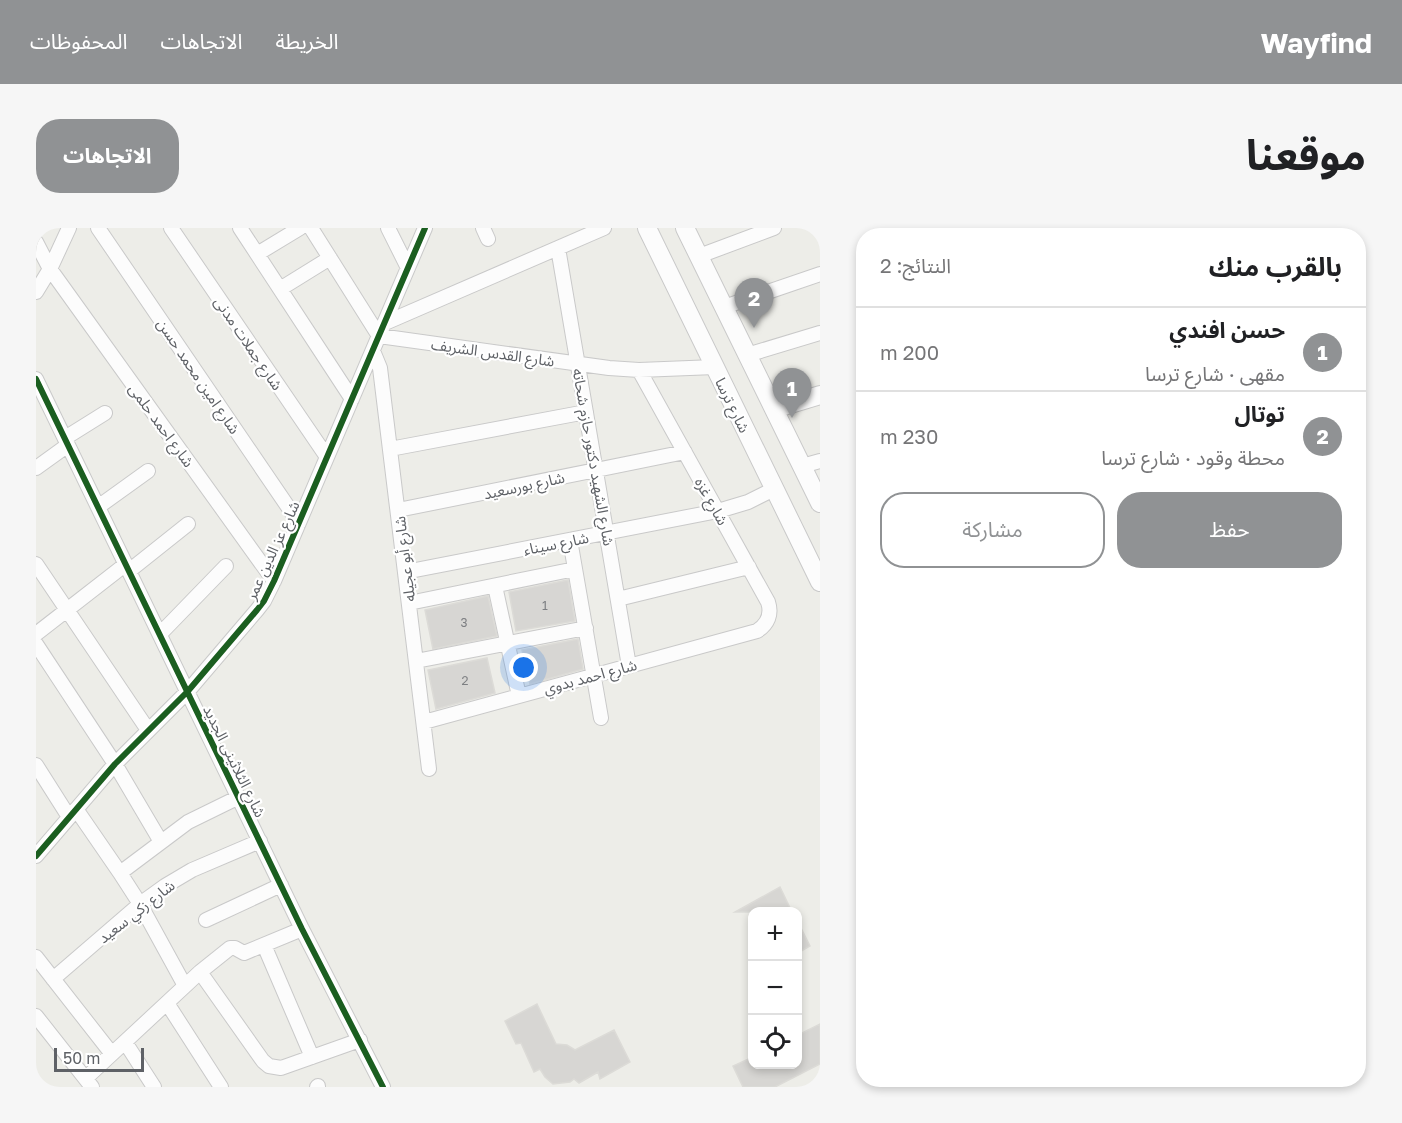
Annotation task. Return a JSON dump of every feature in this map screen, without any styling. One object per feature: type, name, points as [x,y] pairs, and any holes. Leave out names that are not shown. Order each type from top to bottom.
[{"type":"main road","name":"شارع ترسا","points":[[647,228],[820,582]]},
{"type":"main road","points":[[685,228],[820,503]]},
{"type":"main road","points":[[774,410],[820,395]]},
{"type":"street","points":[[36,292],[50,269],[69,228]]},
{"type":"street","name":"شارع امين محمد حسن","points":[[98,228],[299,523]]},
{"type":"street","name":"شارع جملات مدنى","points":[[171,228],[327,457]]},
{"type":"street","points":[[240,228],[352,399]]},
{"type":"street","points":[[258,254],[300,228]]},
{"type":"street","points":[[310,228],[379,336]]},
{"type":"street","points":[[388,228],[408,268]]},
{"type":"street","name":"شارع عز الدين عمر","points":[[36,856],[115,764],[188,692],[264,601],[425,228]]},
{"type":"street","points":[[385,323],[604,228]]},
{"type":"street","points":[[699,256],[774,228]]},
{"type":"street","name":"شارع احمد حلمى","points":[[36,242],[50,269],[274,581]]},
{"type":"street","name":"شارع الشهيد دكتور حازم شحاته","points":[[558,248],[629,666]]},
{"type":"street","points":[[280,289],[330,258]]},
{"type":"street","points":[[724,307],[820,274]]},
{"type":"street","points":[[747,355],[820,333]]},
{"type":"street","name":"شارع القدس الشريف","points":[[379,336],[609,368],[639,370],[715,367]]},
{"type":"street","name":"شارع أبو عجيله","points":[[373,351],[380,368],[429,769]]},
{"type":"street","name":"شارع غزه","points":[[639,370],[770,606],[768,621],[757,631]]},
{"type":"street","name":"شارع الثلاثينى الجديد","points":[[36,379],[302,929],[383,1087]]},
{"type":"street","points":[[390,449],[586,412]]},
{"type":"street","points":[[36,468],[105,413]]},
{"type":"street","name":"شارع بورسعيد","points":[[398,510],[685,452]]},
{"type":"street","points":[[802,466],[820,461]]},
{"type":"street","points":[[98,507],[148,471]]},
{"type":"street","name":"شارع سيناء","points":[[405,572],[718,512],[748,502],[774,489]]},
{"type":"street","points":[[36,634],[188,524]]},
{"type":"street","points":[[570,540],[602,718]]},
{"type":"street","points":[[36,564],[148,730]]},
{"type":"street","points":[[160,634],[226,566]]},
{"type":"street","points":[[618,599],[749,567]]},
{"type":"street","points":[[409,603],[575,569]]},
{"type":"street","points":[[495,585],[519,696]]},
{"type":"street","points":[[416,661],[586,628]]},
{"type":"street","name":"شارع احمد بدوي","points":[[424,722],[757,631]]},
{"type":"street","points":[[36,644],[115,764],[161,842]]},
{"type":"street","points":[[36,765],[120,873],[140,904],[185,986]]},
{"type":"street","points":[[120,873],[188,822],[239,797]]},
{"type":"street","name":"شارع زكي سعيد","points":[[53,979],[140,904],[165,886],[192,870],[260,841]]},
{"type":"street","points":[[206,920],[282,885]]},
{"type":"street","points":[[36,1017],[89,1083],[112,1054],[200,972],[230,948],[244,953],[302,929]]},
{"type":"street","points":[[264,945],[312,1057]]},
{"type":"street","points":[[36,957],[112,1054]]},
{"type":"street","points":[[200,972],[266,1064],[273,1068],[281,1068],[360,1040]]},
{"type":"street","points":[[167,1003],[221,1087]]},
{"type":"street","points":[[125,1042],[154,1087]]},
{"type":"building","points":[[568,580],[575,621],[516,631],[509,592]]},
{"type":"building","points":[[488,596],[497,636],[433,649],[425,610]]},
{"type":"building","points":[[578,639],[583,669],[530,684],[522,650]]},
{"type":"building","points":[[487,658],[495,693],[436,709],[428,670]]},
{"type":"building","points":[[780,887],[790,907],[748,907],[748,912],[735,912]]},
{"type":"building","points":[[802,930],[810,946],[802,951]]},
{"type":"building","points":[[537,1004],[556,1044],[567,1045],[575,1050],[614,1030],[630,1062],[600,1079],[598,1072],[579,1083],[574,1079],[570,1082],[553,1084],[540,1069],[534,1072],[521,1043],[516,1044],[505,1021]]},
{"type":"building","points":[[820,1024],[820,1064],[775,1087],[743,1087],[733,1066],[748,1059],[748,1069],[802,1069],[802,1033]]},
{"type":"cycle path","points":[[36,856],[115,764],[188,691],[264,601],[425,228]]},
{"type":"cycle path","points":[[36,379],[302,929],[383,1087]]},
{"type":"place","name":"توتال","points":[[754,328]]},
{"type":"place","name":"حسن افندي","points":[[792,418]]}]
